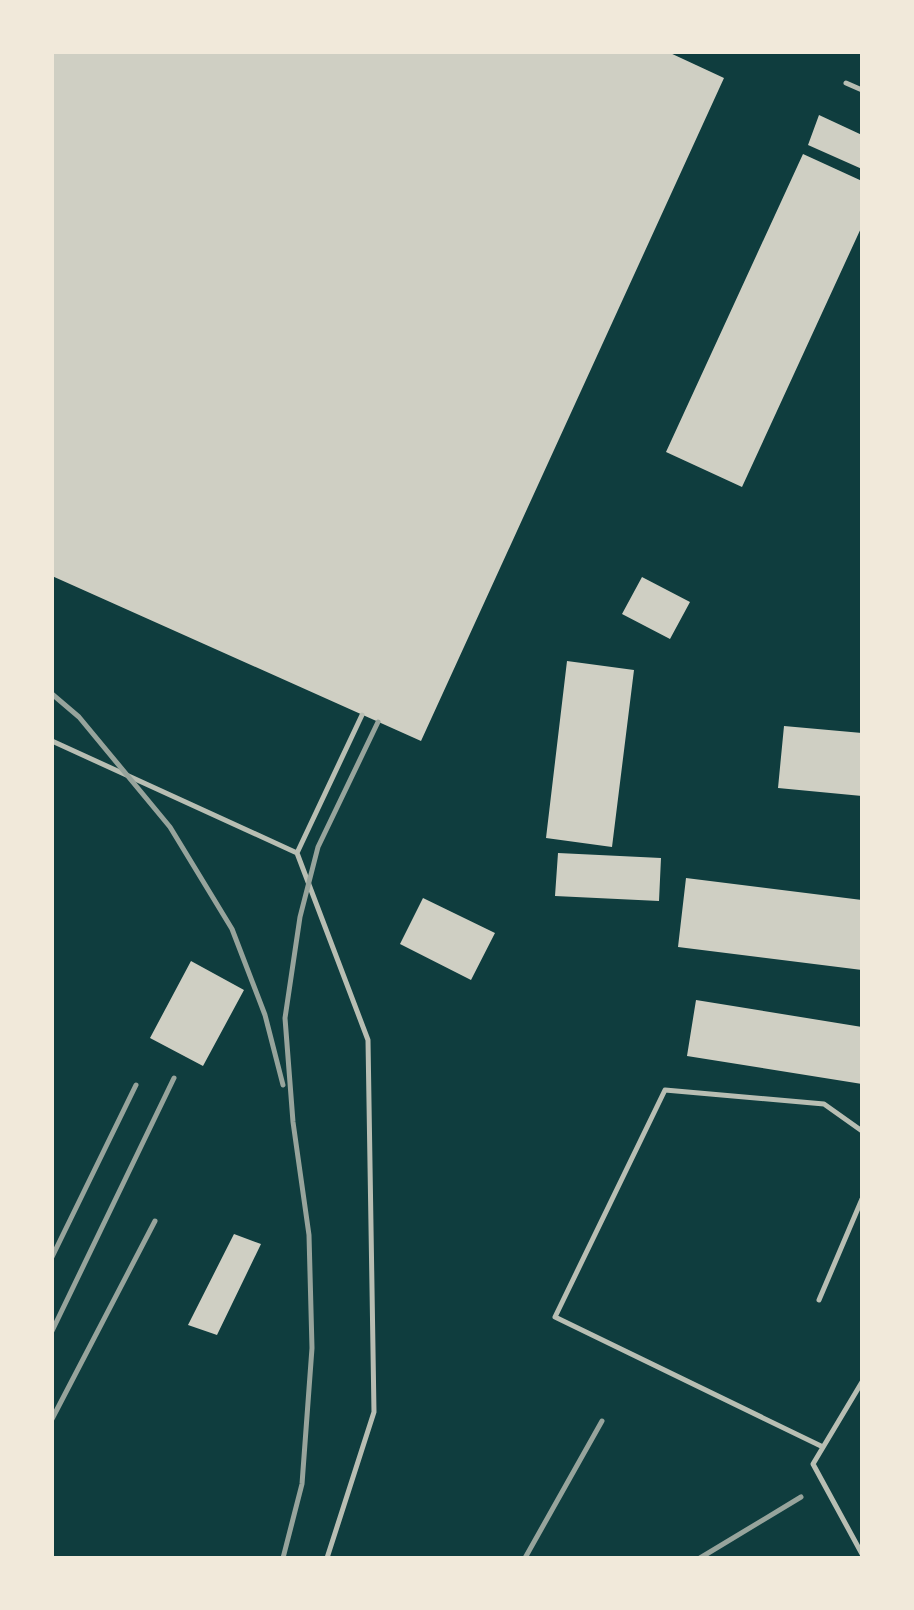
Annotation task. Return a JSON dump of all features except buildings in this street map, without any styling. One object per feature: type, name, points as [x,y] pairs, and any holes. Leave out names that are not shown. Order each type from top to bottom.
[{"type":"lane","points":[[846,83],[862,90]]},
{"type":"lane","points":[[297,853],[362,715]]},
{"type":"lane","points":[[52,741],[297,853],[368,1040],[374,1412],[327,1558]]},
{"type":"lane","points":[[823,1447],[555,1317],[665,1090],[824,1104],[862,1131]]},
{"type":"lane","points":[[819,1300],[862,1199]]},
{"type":"lane","points":[[862,1382],[813,1464],[862,1554]]},
{"type":"railway","points":[[52,694],[79,717],[170,827],[232,929],[265,1015],[283,1085]]},
{"type":"railway","points":[[283,1558],[302,1484],[312,1348],[309,1235],[293,1122],[285,1018],[300,917],[318,847],[378,722]]},
{"type":"railway","points":[[52,1331],[174,1078]]},
{"type":"railway","points":[[52,1257],[136,1085]]},
{"type":"railway","points":[[52,1419],[155,1221]]},
{"type":"railway","points":[[525,1558],[602,1421]]},
{"type":"railway","points":[[700,1558],[801,1497]]}]
